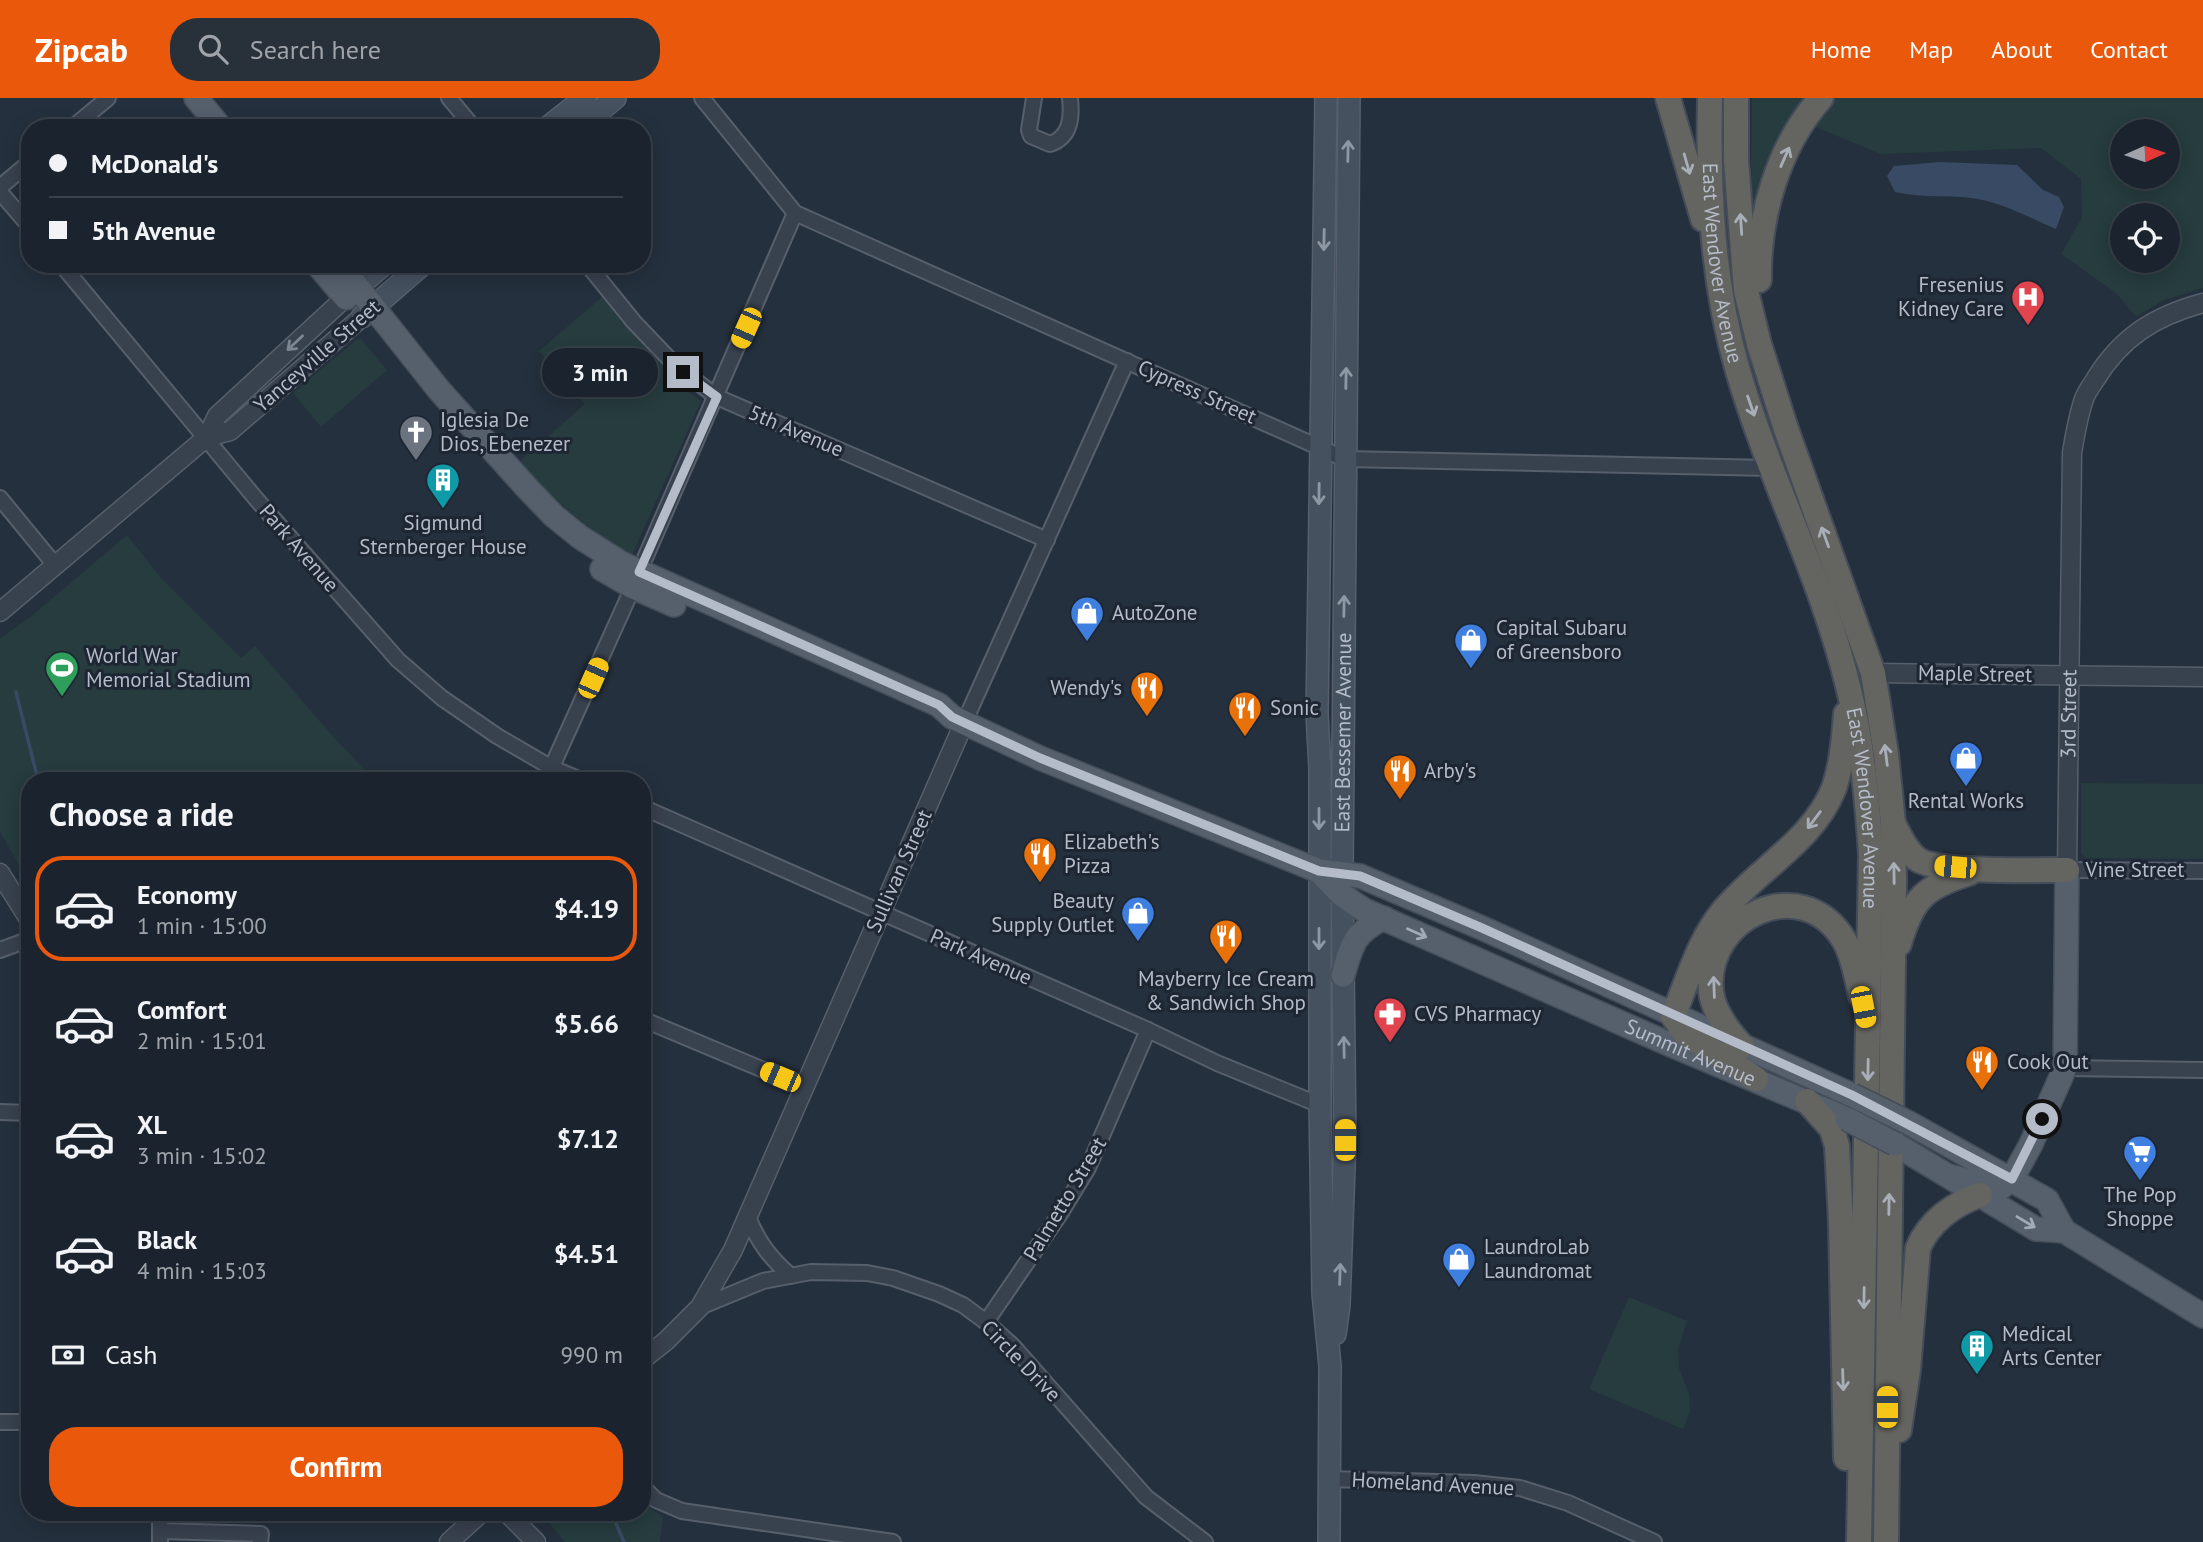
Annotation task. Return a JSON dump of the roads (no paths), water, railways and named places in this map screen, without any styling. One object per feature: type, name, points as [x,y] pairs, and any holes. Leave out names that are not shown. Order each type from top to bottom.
[{"type":"highway","points":[[1668,98],[1714,261]]},
{"type":"highway","name":"East Wendover Avenue","points":[[1710,98],[1709,146],[1714,261],[1738,370],[1848,685],[1864,764],[1871,854],[1859,1542]]},
{"type":"highway","name":"East Wendover Avenue","points":[[1736,98],[1736,160],[1746,291],[1759,344],[1786,429],[1872,673],[1886,754],[1892,823],[1893,965],[1887,1542]]},
{"type":"highway","points":[[1759,344],[1758,255],[1766,207],[1793,138],[1821,98]]},
{"type":"highway","points":[[1832,635],[1853,665],[1872,673]]},
{"type":"highway","points":[[1756,1079],[1685,1033],[1673,1016],[1706,936],[1724,910],[1800,838],[1820,814],[1834,786],[1843,744],[1848,685]]},
{"type":"highway","points":[[1892,823],[1903,844],[1917,860],[1930,865],[1980,869],[2067,870]]},
{"type":"highway","points":[[1893,965],[1906,921],[1920,897],[1943,881],[1980,869]]},
{"type":"highway","points":[[1742,1046],[1725,1028],[1711,992],[1715,960],[1725,936],[1744,918],[1787,904],[1811,911],[1829,922],[1845,941],[1858,980],[1868,1033]]},
{"type":"highway","points":[[1807,1101],[1832,1129],[1837,1146],[1849,1542]]},
{"type":"highway","points":[[1887,1542],[1908,1370],[1918,1248],[1924,1233],[1941,1217],[1980,1195]]},
{"type":"main road","points":[[177,98],[194,119]]},
{"type":"main road","points":[[196,98],[214,119]]},
{"type":"main road","points":[[558,119],[585,98]]},
{"type":"main road","points":[[590,119],[615,98]]},
{"type":"main road","name":"East Bessemer Avenue","points":[[1326,98],[1319,542],[1334,880],[1343,975],[1344,1158],[1339,1305],[1330,1366]]},
{"type":"main road","name":"East Bessemer Avenue","points":[[1329,1542],[1330,1366],[1323,1293],[1320,1105],[1334,880],[1345,570],[1349,98]]},
{"type":"main road","name":"Summit Avenue","points":[[328,273],[352,293],[368,312],[427,396],[533,517],[582,557],[636,579],[908,706],[937,717],[958,720],[1040,758],[1334,880],[1364,910],[1847,1119],[1910,1152],[2036,1229],[2064,1231],[2203,1316]]},
{"type":"main road","name":"Summit Avenue","points":[[343,273],[352,293]]},
{"type":"main road","name":"Yanceyville Street","points":[[352,293],[374,273]]},
{"type":"main road","name":"Yanceyville Street","points":[[368,312],[413,273]]},
{"type":"main road","name":"3rd Street","points":[[2012,1179],[2065,1068],[2067,870]]},
{"type":"main road","name":"Summit Avenue","points":[[1334,880],[1360,876],[1482,928],[1852,1095],[1909,1123],[2046,1200],[2064,1231]]},
{"type":"main road","points":[[1343,975],[1353,942],[1364,930],[1384,918]]},
{"type":"main road","points":[[1320,1105],[1332,1112],[1335,1118],[1344,1158]]},
{"type":"main road","points":[[1321,1149],[1332,1190],[1343,1200]]},
{"type":"main road","points":[[1949,1176],[1999,1189],[2012,1179]]},
{"type":"street","points":[[83,119],[108,98]]},
{"type":"street","points":[[449,98],[466,119]]},
{"type":"street","name":"Cypress Street","points":[[702,98],[795,213],[1345,459],[1771,468]]},
{"type":"street","points":[[1034,98],[1029,130],[1031,136],[1050,144],[1059,141],[1070,125],[1070,98]]},
{"type":"street","points":[[0,187],[21,170]]},
{"type":"street","points":[[0,192],[21,216]]},
{"type":"street","points":[[550,772],[717,397],[795,213]]},
{"type":"street","name":"Park Avenue","points":[[69,273],[257,500],[398,660],[442,698],[546,772]]},
{"type":"street","name":"5th Avenue","points":[[594,273],[634,322],[668,358],[717,397],[1047,540]]},
{"type":"street","name":"Yanceyville Street","points":[[0,612],[207,437],[217,416],[352,293]]},
{"type":"street","name":"3rd Street","points":[[2067,870],[2072,453],[2084,398],[2104,365],[2143,327],[2173,311],[2203,303]]},
{"type":"street","name":"Yanceyville Street","points":[[207,437],[230,431],[368,312]]},
{"type":"street","name":"Sullivan Street","points":[[651,1353],[700,1307],[733,1250],[881,911],[958,720],[1047,540],[1127,361]]},
{"type":"street","points":[[0,498],[55,565]]},
{"type":"street","points":[[1319,542],[1334,562],[1345,570]]},
{"type":"street","name":"Maple Street","points":[[1872,673],[2203,677]]},
{"type":"street","name":"Park Avenue","points":[[651,811],[1149,1030],[1217,1063],[1320,1105]]},
{"type":"street","name":"Vine Street","points":[[2067,870],[2203,871]]},
{"type":"street","points":[[0,873],[21,907]]},
{"type":"street","points":[[0,950],[21,942]]},
{"type":"street","points":[[651,1023],[804,1087]]},
{"type":"street","name":"Palmetto Street","points":[[986,1322],[1088,1168],[1149,1030]]},
{"type":"street","points":[[2065,1068],[2203,1070]]},
{"type":"street","points":[[0,1112],[21,1113]]},
{"type":"street","points":[[748,1217],[758,1240],[772,1259],[791,1276]]},
{"type":"street","name":"Circle Drive","points":[[700,1307],[763,1281],[811,1272],[840,1271],[893,1278],[939,1293],[986,1322],[1012,1345],[1146,1497],[1205,1542]]},
{"type":"street","points":[[0,1422],[21,1422]]},
{"type":"street","name":"Homeland Avenue","points":[[1328,1479],[1501,1485],[1568,1503],[1654,1542]]},
{"type":"street","points":[[651,1495],[656,1500],[682,1511],[893,1542]]},
{"type":"street","points":[[449,1542],[472,1521]]},
{"type":"street","points":[[515,1521],[536,1542]]},
{"type":"street","points":[[160,1537],[261,1534],[260,1542]]},
{"type":"water","points":[[1940,162],[2017,165],[2043,190],[2059,197],[2064,207],[2056,229],[1988,201],[1895,192],[1887,176],[1894,166]]},
{"type":"waterway","points":[[16,692],[36,772]]},
{"type":"waterway","points":[[615,1521],[624,1542]]},
{"type":"place","name":"Fresenius Kidney Care","points":[[2028,327]]},
{"type":"place","name":"Iglesia De Dios, Ebenezer","points":[[416,462]]},
{"type":"place","name":"Sigmund Sternberger House","points":[[443,510]]},
{"type":"place","name":"AutoZone","points":[[1087,643]]},
{"type":"place","name":"Capital Subaru of Greensboro","points":[[1471,670]]},
{"type":"place","name":"World War Memorial Stadium","points":[[62,698]]},
{"type":"place","name":"Wendy's","points":[[1147,718]]},
{"type":"place","name":"Sonic","points":[[1245,738]]},
{"type":"place","name":"Rental Works","points":[[1966,788]]},
{"type":"place","name":"Arby's","points":[[1400,801]]},
{"type":"place","name":"Elizabeth's Pizza","points":[[1040,884]]},
{"type":"place","name":"Beauty Supply Outlet","points":[[1138,943]]},
{"type":"place","name":"Mayberry Ice Cream & Sandwich Shop","points":[[1226,966]]},
{"type":"place","name":"CVS Pharmacy","points":[[1390,1044]]},
{"type":"place","name":"Cook Out","points":[[1982,1092]]},
{"type":"place","name":"The Pop Shoppe","points":[[2140,1182]]},
{"type":"place","name":"LaundroLab Laundromat","points":[[1459,1289]]},
{"type":"place","name":"Medical Arts Center","points":[[1977,1376]]}]
